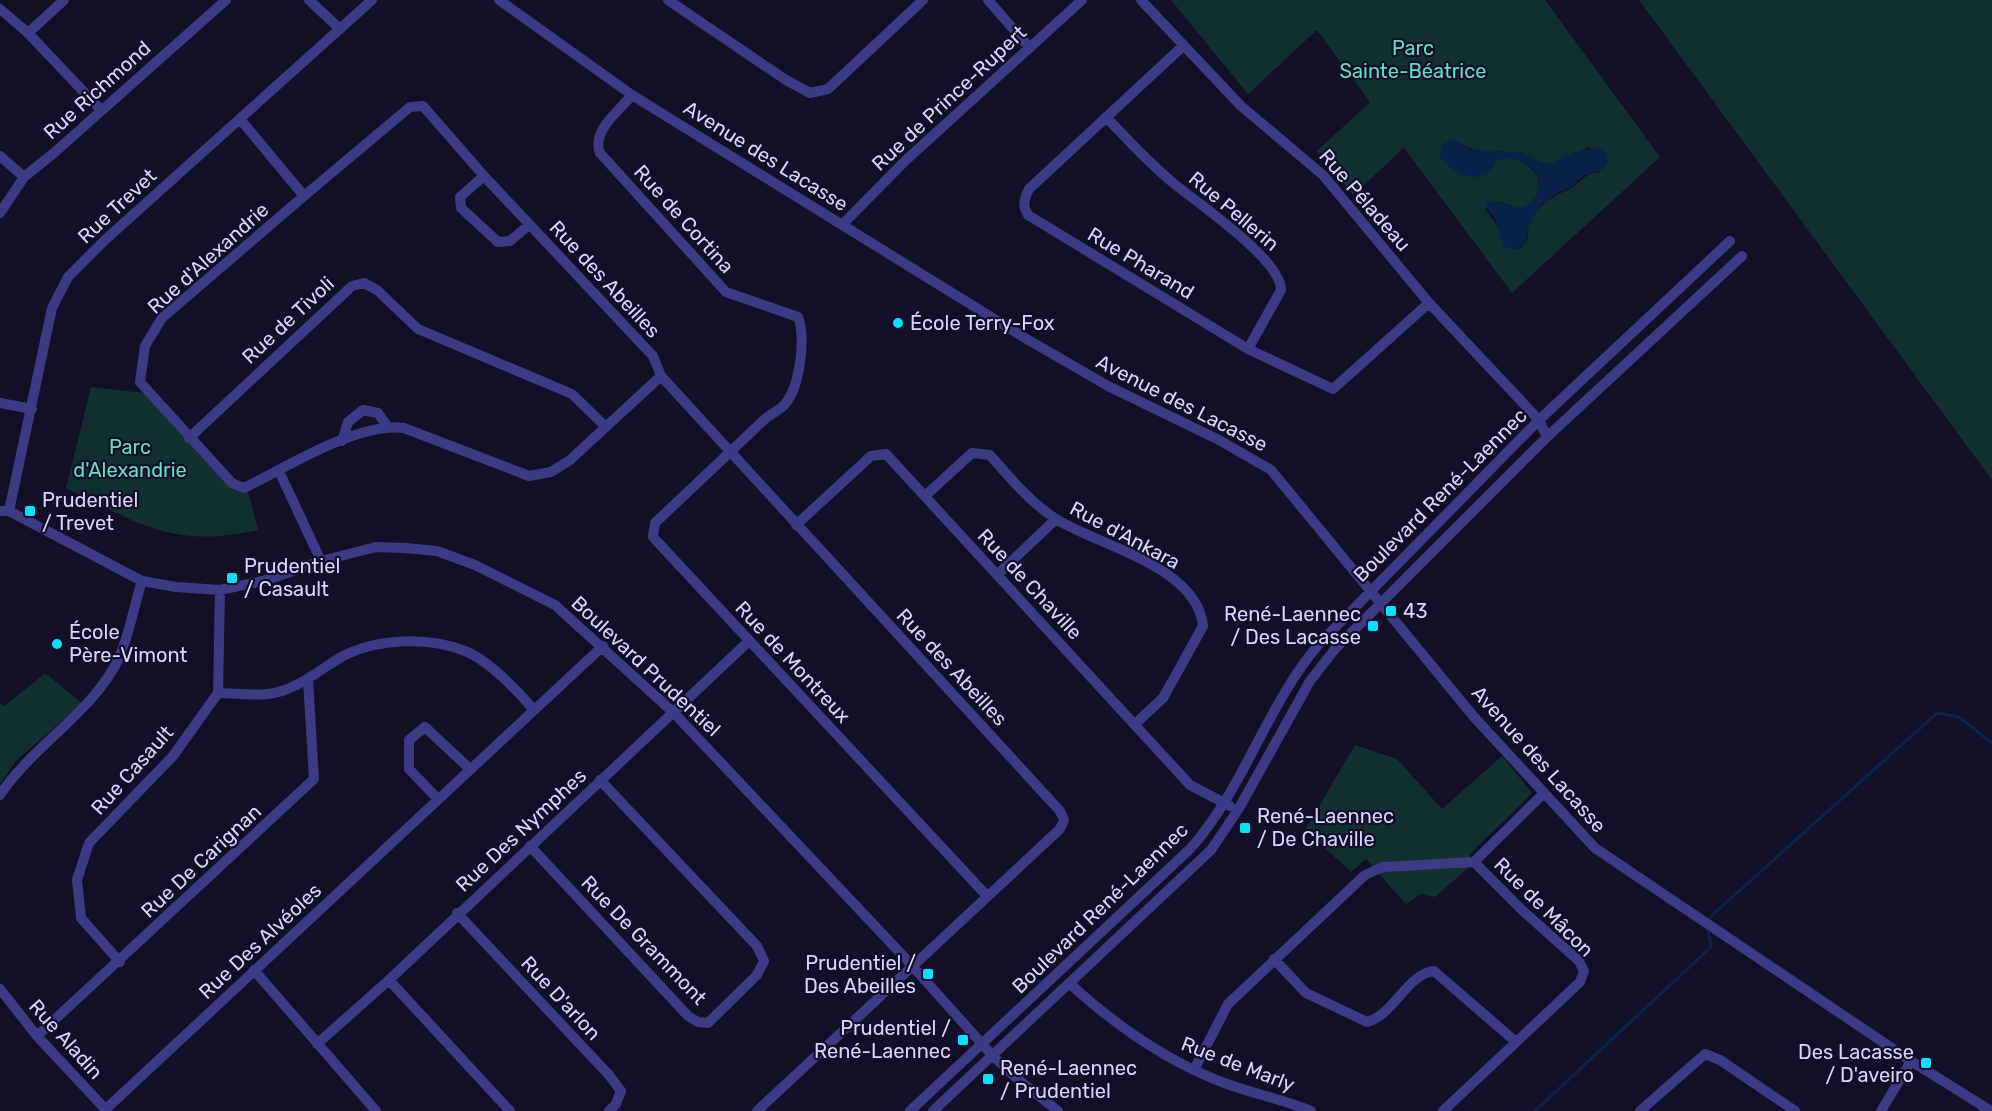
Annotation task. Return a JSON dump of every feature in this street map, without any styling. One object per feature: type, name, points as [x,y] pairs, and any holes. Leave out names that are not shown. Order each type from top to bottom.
[{"type":"street","points":[[28,33],[64,0]]},
{"type":"street","name":"Rue Richmond","points":[[0,213],[24,177],[56,152],[225,0]]},
{"type":"street","points":[[309,0],[340,29]]},
{"type":"street","name":"Rue Trevet","points":[[4,511],[32,409],[52,308],[68,277],[372,0]]},
{"type":"street","name":"Avenue des Lacasse","points":[[499,0],[632,95],[1077,368],[1254,458],[1271,470],[1474,717],[1595,848],[1911,1061],[1991,1111]]},
{"type":"street","points":[[668,0],[786,80],[810,93],[828,89],[923,0]]},
{"type":"street","points":[[988,0],[1029,48]]},
{"type":"street","name":"Rue de Prince-Rupert","points":[[843,224],[905,161],[1082,0]]},
{"type":"street","name":"Rue Péladeau","points":[[1141,0],[1241,106],[1323,175],[1430,303],[1539,420],[1547,437]]},
{"type":"street","points":[[0,9],[28,33],[101,110]]},
{"type":"street","name":"Rue Pharand","points":[[1183,46],[1029,189],[1024,198],[1024,208],[1028,215],[1248,349],[1333,389],[1430,303]]},
{"type":"street","name":"Rue de Cortina","points":[[632,95],[598,135],[596,145],[600,153],[726,292],[787,312],[798,317],[801,325],[799,369],[793,389],[785,404],[766,418],[731,453]]},
{"type":"street","name":"Rue des Abeilles","points":[[304,196],[410,107],[423,106],[529,225],[653,356],[661,376],[1060,811],[1064,820],[1060,829],[757,1111]]},
{"type":"street","name":"Rue Pellerin","points":[[1106,117],[1171,182],[1252,248],[1272,267],[1282,282],[1281,290],[1248,349]]},
{"type":"street","points":[[240,119],[304,196]]},
{"type":"street","points":[[0,156],[24,177]]},
{"type":"street","name":"Rue des Abeilles","points":[[484,176],[460,197],[461,208],[498,242],[510,241],[529,225]]},
{"type":"street","name":"Rue d'Alexandrie","points":[[304,196],[162,318],[144,346],[140,382],[232,483],[244,488],[342,441],[387,426]]},
{"type":"street","name":"Boulevard René-Laennec","points":[[910,1111],[1190,849],[1208,829],[1224,803],[1306,659],[1539,420],[1730,241]]},
{"type":"street","name":"Boulevard René-Laennec","points":[[933,1111],[1211,850],[1238,810],[1321,665],[1547,437],[1742,256]]},
{"type":"street","name":"Rue de Tivoli","points":[[189,438],[352,286],[364,283],[377,290],[418,329],[572,394],[606,427]]},
{"type":"street","points":[[342,441],[348,422],[363,410],[378,413],[387,426],[404,428],[529,476],[551,472],[570,460],[661,376]]},
{"type":"street","points":[[0,403],[32,409]]},
{"type":"street","name":"Rue de Montreux","points":[[731,453],[655,523],[653,537],[987,896]]},
{"type":"street","name":"Rue d'Ankara","points":[[925,496],[972,453],[990,455],[1036,506],[1056,519],[1172,578],[1184,588],[1202,616],[1203,626],[1163,698],[1135,724]]},
{"type":"street","name":"Rue de Chaville","points":[[796,525],[871,456],[886,454],[1190,785],[1238,810]]},
{"type":"street","points":[[279,471],[321,561]]},
{"type":"street","name":"Boulevard Prudentiel","points":[[4,511],[142,580],[220,590],[267,580],[321,561],[376,547],[437,551],[475,565],[555,605],[603,646],[674,713],[912,965],[992,1055],[1015,1077],[1058,1111]]},
{"type":"street","points":[[997,575],[1056,519]]},
{"type":"street","points":[[0,795],[12,776],[85,706],[117,660],[142,580]]},
{"type":"street","points":[[220,590],[218,693],[270,694],[308,679],[346,655],[377,644],[424,641],[466,651],[515,686],[534,710]]},
{"type":"street","name":"Rue Des Nymphes","points":[[317,1044],[389,980],[749,641]]},
{"type":"street","name":"Rue Des Alvéoles","points":[[106,1110],[603,646]]},
{"type":"street","name":"Rue De Carignan","points":[[37,1036],[120,962],[314,779],[308,679]]},
{"type":"street","name":"Rue Casault","points":[[120,962],[81,918],[77,880],[89,843],[173,756],[218,693]]},
{"type":"street","points":[[438,799],[409,769],[408,740],[425,727],[470,769]]},
{"type":"street","name":"Rue De Grammont","points":[[530,846],[688,1016],[698,1022],[708,1023],[757,975],[764,961],[757,946],[600,780]]},
{"type":"street","points":[[1474,862],[1544,793]]},
{"type":"street","name":"Rue de Mâcon","points":[[1194,1070],[1228,1004],[1274,959],[1374,870],[1474,862],[1583,966],[1580,982],[1443,1111]]},
{"type":"street","name":"Rue D'arlon","points":[[457,914],[609,1075],[621,1091],[609,1111]]},
{"type":"street","points":[[1274,959],[1306,993],[1367,1022],[1379,1016],[1422,975],[1434,971],[1516,1042]]},
{"type":"street","points":[[254,970],[376,1111]]},
{"type":"street","points":[[389,980],[510,1111]]},
{"type":"street","name":"Rue de Marly","points":[[1069,983],[1122,1028],[1194,1070],[1311,1111]]},
{"type":"street","name":"Rue Aladin","points":[[0,989],[37,1036],[106,1110]]},
{"type":"street","points":[[1641,1111],[1705,1054],[1720,1060],[1792,1110]]},
{"type":"street","points":[[1881,1111],[1911,1061]]},
{"type":"green space","name":"Parc Sainte-Béatrice","points":[[1171,0],[1545,0],[1660,157],[1512,293],[1404,148],[1353,195],[1317,151],[1370,102],[1317,30],[1248,94]],"holes":[[[1458,141],[1481,151],[1516,153],[1547,164],[1560,161],[1590,147],[1599,172],[1587,176],[1541,206],[1531,220],[1526,242],[1519,249],[1485,209],[1499,202],[1520,208],[1531,202],[1538,193],[1539,184],[1536,175],[1521,161],[1510,159],[1494,161],[1470,177],[1440,158]]]},
{"type":"green space","points":[[1639,0],[1992,0],[1992,480]]},
{"type":"green space","name":"Parc d'Alexandrie","points":[[91,387],[144,393],[245,490],[249,495],[258,530],[203,537],[179,535],[137,522],[66,488]]},
{"type":"green space","points":[[45,673],[82,703],[16,761],[0,784],[0,703],[5,706]]},
{"type":"green space","points":[[1355,745],[1397,759],[1442,809],[1502,756],[1532,793],[1470,854],[1469,867],[1435,897],[1421,894],[1406,904],[1366,859],[1351,872],[1305,830]]},
{"type":"water","points":[[1453,139],[1471,150],[1522,152],[1543,164],[1552,163],[1575,152],[1597,147],[1606,152],[1608,162],[1604,169],[1583,176],[1571,187],[1542,204],[1533,216],[1524,246],[1514,250],[1503,246],[1496,220],[1484,205],[1492,201],[1520,208],[1538,193],[1537,175],[1521,161],[1508,159],[1494,161],[1492,171],[1477,177],[1458,173],[1440,158],[1441,145]]},
{"type":"waterway","points":[[1708,919],[1937,713],[1959,717],[1992,743]]},
{"type":"waterway","points":[[1535,1111],[1711,947],[1708,929]]},
{"type":"place","name":"École Terry-Fox","points":[[898,323]]},
{"type":"place","name":"Prudentiel / Trevet","points":[[30,511]]},
{"type":"place","name":"Prudentiel / Casault","points":[[232,578]]},
{"type":"place","name":"43","points":[[1391,611]]},
{"type":"place","name":"René-Laennec / Des Lacasse","points":[[1373,626]]},
{"type":"place","name":"École Père-Vimont","points":[[57,644]]},
{"type":"place","name":"René-Laennec / De Chaville","points":[[1245,828]]},
{"type":"place","name":"Prudentiel / Des Abeilles","points":[[928,974]]},
{"type":"place","name":"Prudentiel / René-Laennec","points":[[963,1040]]},
{"type":"place","name":"Des Lacasse / D'aveiro","points":[[1926,1063]]},
{"type":"place","name":"René-Laennec / Prudentiel","points":[[988,1079]]}]
